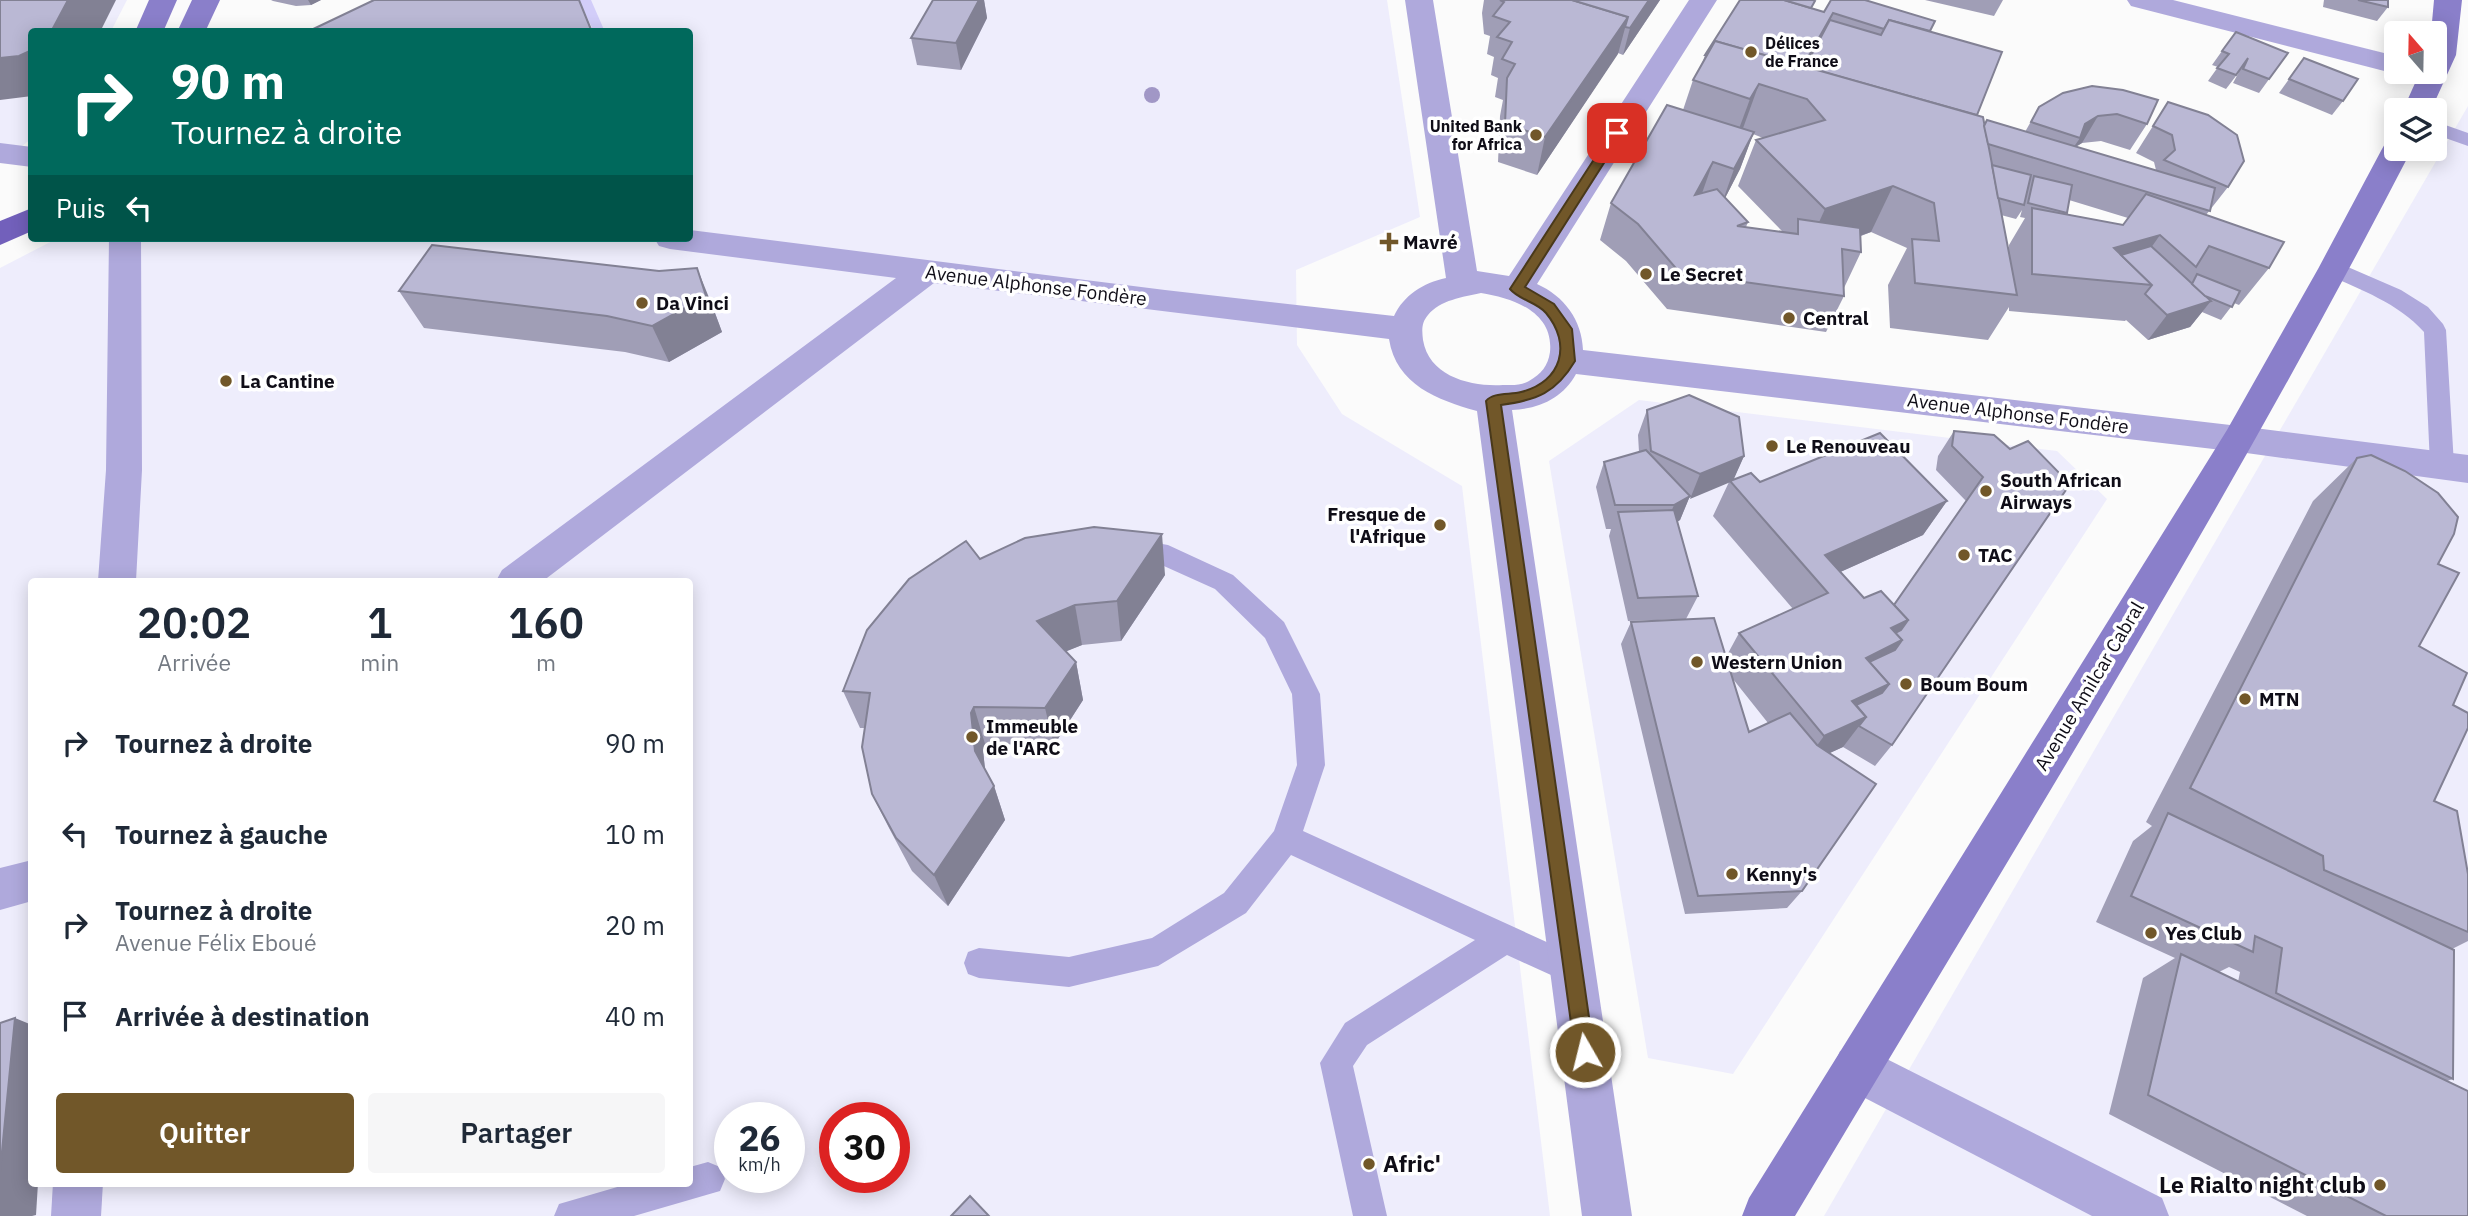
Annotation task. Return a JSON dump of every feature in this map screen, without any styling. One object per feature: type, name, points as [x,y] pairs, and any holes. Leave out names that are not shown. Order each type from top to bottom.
[{"type":"main road","points":[[151,28],[163,0]]},
{"type":"main road","points":[[193,28],[206,0]]},
{"type":"main road","points":[[2446,21],[2448,0]]},
{"type":"main road","name":"Avenue Amilcar Cabral","points":[[1767,1216],[2239,439],[2334,269],[2390,161]]},
{"type":"main road","points":[[0,206],[28,193]]},
{"type":"main road","points":[[0,234],[28,220]]},
{"type":"street","points":[[1419,0],[1463,283]]},
{"type":"street","points":[[1517,289],[1703,0]]},
{"type":"street","points":[[2141,0],[2384,62]]},
{"type":"street","points":[[0,153],[28,156]]},
{"type":"street","name":"Avenue Alphonse Fondère","points":[[693,241],[1403,329]]},
{"type":"street","points":[[117,578],[124,470],[125,242]]},
{"type":"street","points":[[519,578],[928,271]]},
{"type":"street","points":[[1481,282],[1517,289],[1549,307],[1567,332],[1568,361],[1553,382],[1527,396],[1493,401],[1464,397],[1437,386],[1416,369],[1405,349],[1403,329],[1414,308],[1434,291],[1463,283],[1481,282]]},
{"type":"street","name":"Avenue Alphonse Fondère","points":[[1568,361],[2239,439],[2455,467]]},
{"type":"street","points":[[1493,401],[1607,1216]]},
{"type":"street","points":[[0,889],[28,881]]},
{"type":"street","points":[[1857,1068],[2144,1216]]},
{"type":"street","points":[[76,1216],[78,1187]]},
{"type":"lane","points":[[2447,132],[2468,140]]},
{"type":"lane","points":[[2334,269],[2402,302],[2420,313],[2435,330],[2455,467]]},
{"type":"lane","points":[[979,963],[1069,972],[1158,951],[1235,903],[1286,838],[1311,765],[1306,694],[1275,630],[1224,582],[1159,552],[1097,543]]},
{"type":"lane","points":[[1286,838],[1573,970]]},
{"type":"lane","points":[[1370,1216],[1336,1063],[1356,1034],[1505,939]]},
{"type":"lane","points":[[693,1183],[708,1179]]},
{"type":"lane","points":[[571,1216],[678,1187]]},
{"type":"shaded area","points":[[0,0],[127,0],[113,28],[28,28],[28,141],[0,163]]},
{"type":"shaded area","points":[[523,0],[1387,0],[1420,217],[1296,270],[1297,345],[1342,414],[1462,486],[1550,1216],[0,1216],[0,268],[50,242],[693,242],[693,28],[468,28]]},
{"type":"shaded area","points":[[2468,106],[2468,1216],[1824,1216],[2436,161],[2447,161],[2447,142]]},
{"type":"shaded area","points":[[1639,400],[2057,451],[2107,499],[1733,1074],[1648,1058],[1549,461]]},
{"type":"building","points":[[0,0],[68,0],[53,28],[28,28],[28,52],[19,56],[0,58]]},
{"type":"building","points":[[374,0],[579,0],[590,28],[315,28]]},
{"type":"building","points":[[933,0],[979,0],[956,43],[911,38]]},
{"type":"building","points":[[1500,0],[1572,0],[1628,17],[1545,137],[1505,124],[1507,78],[1515,64],[1502,59],[1512,42],[1497,37],[1510,22],[1493,16],[1504,2]]},
{"type":"building","points":[[1572,0],[1649,0],[1630,28],[1625,27],[1628,17]]},
{"type":"building","points":[[1740,0],[1784,0],[1824,12],[1831,0],[1865,0],[1935,21],[1930,31],[1889,20],[1884,29],[1833,13],[1803,66],[1715,41],[1705,55]]},
{"type":"building","points":[[1784,0],[1813,0],[1815,1],[1811,8]]},
{"type":"building","points":[[2358,0],[2388,0],[2388,7]]},
{"type":"building","points":[[1830,20],[1881,35],[1889,20],[2002,52],[1977,115],[1805,67]]},
{"type":"building","points":[[2236,32],[2288,53],[2269,79],[2243,69],[2248,58],[2236,75],[2217,68],[2229,54],[2222,51]]},
{"type":"building","points":[[1715,41],[1983,117],[2017,295],[1915,283],[1912,239],[1939,241],[1934,203],[1893,186],[1825,209],[1756,140],[1825,120],[1807,99],[1759,84],[1750,99],[1693,80]]},
{"type":"building","points":[[2304,58],[2358,79],[2343,101],[2289,79]]},
{"type":"building","points":[[2092,86],[2123,90],[2158,100],[2147,124],[2117,114],[2098,116],[2085,124],[2080,138],[2031,122],[2039,107],[2063,93]]},
{"type":"building","points":[[2168,102],[2208,115],[2237,135],[2244,161],[2228,187],[2164,160],[2175,150],[2172,135],[2153,126]]},
{"type":"building","points":[[1667,105],[1754,132],[1734,169],[1713,162],[1695,195],[1717,189],[1748,222],[1737,226],[1798,234],[1798,219],[1860,228],[1861,252],[1842,249],[1844,296],[1680,273],[1638,224],[1611,203]]},
{"type":"building","points":[[1987,120],[2215,188],[2210,211],[1988,144],[1984,126]]},
{"type":"building","points":[[1992,165],[2031,175],[2024,205],[1998,198]]},
{"type":"building","points":[[2034,176],[2072,185],[2067,213],[2028,203]]},
{"type":"building","points":[[2146,194],[2284,242],[2269,268],[2209,246],[2196,267],[2160,235],[2114,248],[2152,285],[2032,274],[2032,208],[2123,225]]},
{"type":"building","points":[[432,245],[659,271],[697,268],[706,296],[652,326],[607,316],[399,291]]},
{"type":"building","points":[[2151,246],[2211,301],[2167,315],[2145,294],[2152,285],[2121,255]]},
{"type":"building","points":[[2197,274],[2240,291],[2232,307],[2205,296],[2192,284]]},
{"type":"building","points":[[1689,395],[1739,417],[1744,456],[1700,474],[1651,451],[1647,410]]},
{"type":"building","points":[[1954,431],[1994,435],[2010,449],[2028,441],[2070,484],[1892,745],[1859,726],[1866,717],[1856,705],[1882,693],[1889,684],[1869,662],[1895,650],[1902,640],[1895,633],[1901,630],[1908,620],[1894,605],[1983,477],[1952,446]]},
{"type":"building","points":[[1880,433],[1947,501],[1825,555],[1864,598],[1881,591],[1908,620],[1891,628],[1902,640],[1866,658],[1889,684],[1852,701],[1866,717],[1824,736],[1739,633],[1828,593],[1730,481],[1751,473],[1760,482]]},
{"type":"building","points":[[1646,450],[1690,496],[1674,505],[1615,505],[1604,462]]},
{"type":"building","points":[[2371,455],[2405,471],[2438,493],[2458,517],[2454,534],[2438,564],[2459,573],[2419,646],[2467,673],[2453,705],[2468,713],[2468,728],[2434,801],[2457,811],[2468,874],[2468,932],[2324,870],[2323,856],[2190,788],[2357,458]]},
{"type":"building","points":[[1674,510],[1698,596],[1638,598],[1618,512]]},
{"type":"building","name":"Immeuble de l'ARC","points":[[1094,527],[1162,534],[1117,601],[1075,605],[1037,621],[1076,662],[1045,708],[974,707],[971,713],[975,751],[994,786],[934,875],[896,838],[872,794],[862,747],[870,693],[843,691],[867,630],[909,579],[966,541],[980,559],[1025,538]]},
{"type":"building","points":[[1714,618],[1749,732],[1790,713],[1817,745],[1876,784],[1802,891],[1698,896],[1631,622]]},
{"type":"building","points":[[2168,813],[2454,950],[2453,1079],[2276,993],[2282,948],[2255,936],[2253,952],[2131,896]]},
{"type":"building","points":[[2181,954],[2468,1091],[2468,1216],[2386,1216],[2148,1095]]},
{"type":"building","points":[[15,1018],[0,1172],[0,1023]]},
{"type":"building","points":[[970,1196],[989,1216],[951,1216]]},
{"type":"waterway","points":[[585,0],[598,28]]},
{"type":"place","name":"Délices de France","points":[[1751,52]]},
{"type":"place","name":"United Bank for Africa","points":[[1536,135]]},
{"type":"place","name":"Mavré","points":[[1389,242]]},
{"type":"place","name":"Le Secret","points":[[1646,274]]},
{"type":"place","name":"Da Vinci","points":[[642,303]]},
{"type":"place","name":"Central","points":[[1789,318]]},
{"type":"place","name":"La Cantine","points":[[226,381]]},
{"type":"place","name":"Le Renouveau","points":[[1772,446]]},
{"type":"place","name":"South African Airways","points":[[1986,491]]},
{"type":"place","name":"Fresque de l'Afrique","points":[[1440,525]]},
{"type":"place","name":"TAC","points":[[1964,555]]},
{"type":"place","name":"Western Union","points":[[1697,662]]},
{"type":"place","name":"Boum Boum","points":[[1906,684]]},
{"type":"place","name":"MTN","points":[[2245,699]]},
{"type":"place","name":"Immeuble de l'ARC","points":[[972,737]]},
{"type":"place","name":"Kenny's","points":[[1732,874]]},
{"type":"place","name":"Yes Club","points":[[2151,933]]},
{"type":"place","name":"Afric'","points":[[1369,1164]]},
{"type":"place","name":"Le Rialto night club","points":[[2380,1185]]},
{"type":"route","points":[[1585,1052],[1493,401],[1527,396],[1553,382],[1568,361],[1567,332],[1549,307],[1517,289],[1617,133]]}]
